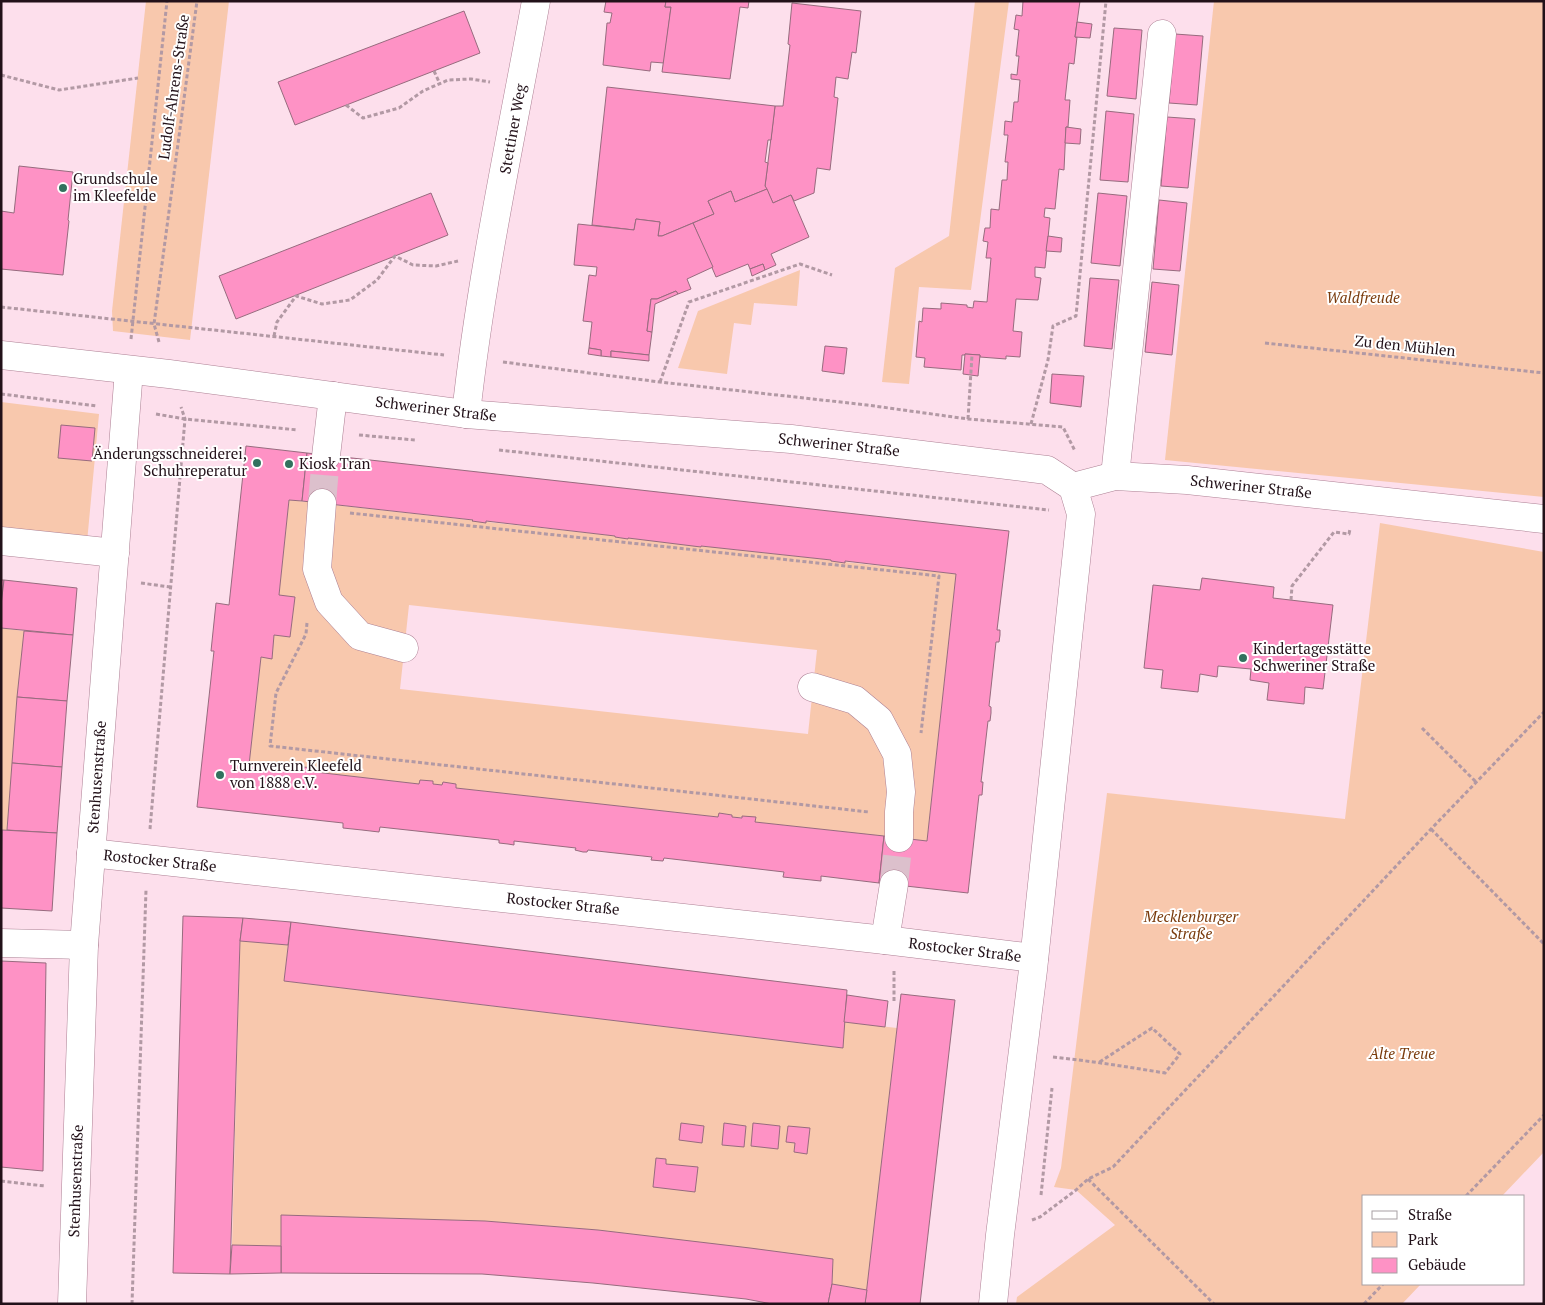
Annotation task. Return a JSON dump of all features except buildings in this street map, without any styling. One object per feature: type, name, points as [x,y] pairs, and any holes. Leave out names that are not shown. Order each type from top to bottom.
[{"type":"street","name":"Stettiner Weg","points":[[466,414],[472,358],[536,1]]},
{"type":"street","points":[[1115,476],[1162,34]]},
{"type":"street","name":"Schweriner Straße","points":[[1,355],[169,374],[466,414],[792,439],[1047,470],[1073,487],[1115,476],[1187,480],[1544,519]]},
{"type":"street","name":"Stenhusenstraße","points":[[72,1304],[84,945],[129,370]]},
{"type":"street","points":[[328,444],[333,396]]},
{"type":"street","points":[[993,1304],[1034,958],[1081,514],[1073,487]]},
{"type":"street","points":[[322,506],[317,569],[329,602],[360,636],[404,648]]},
{"type":"street","points":[[1,541],[115,553]]},
{"type":"street","points":[[812,688],[855,700],[880,720],[897,754],[901,792],[899,812],[900,838]]},
{"type":"street","name":"Rostocker Straße","points":[[92,854],[885,940],[1034,958]]},
{"type":"street","points":[[885,940],[894,884]]},
{"type":"street","points":[[1,943],[84,945]]},
{"type":"path","name":"Ludolf-Ahrens-Straße","points":[[129,370],[132,321],[167,1]]},
{"type":"path","name":"Ludolf-Ahrens-Straße","points":[[154,324],[197,1]]},
{"type":"path","points":[[1031,424],[1048,360],[1054,326],[1076,316],[1106,1]]},
{"type":"path","points":[[434,71],[440,84]]},
{"type":"path","points":[[1,75],[59,90],[138,78]]},
{"type":"path","points":[[346,105],[362,118],[399,108],[423,91],[448,80],[471,79],[520,87]]},
{"type":"path","points":[[274,336],[278,322],[296,296],[322,304],[350,300],[378,280],[395,256],[413,265],[436,266],[463,260],[489,258]]},
{"type":"path","points":[[660,382],[689,302],[800,264],[832,275]]},
{"type":"path","points":[[1,307],[472,358],[660,382],[867,405],[968,419],[1063,427],[1076,453],[1073,487]]},
{"type":"path","points":[[132,1304],[148,859],[185,419],[154,324]]},
{"type":"path","name":"Zu den Mühlen","points":[[1265,342],[1544,373]]},
{"type":"path","points":[[968,419],[972,355]]},
{"type":"path","points":[[1,394],[185,419],[328,444],[417,440]]},
{"type":"path","points":[[496,449],[1081,514]]},
{"type":"path","points":[[1291,600],[1292,586],[1334,532],[1350,534],[1354,498]]},
{"type":"path","points":[[322,506],[939,576],[921,738]]},
{"type":"path","points":[[308,617],[306,634],[276,693],[270,746],[850,810]]},
{"type":"path","points":[[1000,1235],[1040,1216],[1088,1179],[1113,1167],[1431,829],[1544,712]]},
{"type":"path","points":[[1422,728],[1477,783]]},
{"type":"path","points":[[1431,829],[1544,944]]},
{"type":"path","points":[[1075,1059],[1098,1063],[1165,1073],[1180,1054],[1152,1028],[1098,1063]]},
{"type":"path","points":[[1467,1195],[1544,1115]]},
{"type":"path","points":[[1088,1179],[1214,1304]]},
{"type":"path","points":[[1,1181],[75,1189]]},
{"type":"path","points":[[1364,1304],[1382,1285]]},
{"type":"green space","points":[[146,1],[229,1],[190,340],[113,331],[112,311]]},
{"type":"green space","points":[[975,1],[1009,1],[971,290],[919,287],[909,384],[882,382],[895,268],[949,236]]},
{"type":"green space","name":"Waldfreude","points":[[1214,1],[1544,1],[1544,497],[1165,460]]},
{"type":"green space","points":[[800,270],[797,306],[754,303],[751,325],[734,323],[727,374],[678,368],[698,311]]},
{"type":"green space","points":[[1,402],[99,414],[87,542],[1,533]]},
{"type":"green space","points":[[289,500],[956,574],[927,841],[755,822],[756,817],[732,817],[732,815],[720,813],[718,817],[456,788],[456,784],[443,782],[442,785],[433,784],[433,781],[420,780],[419,784],[315,772],[315,768],[293,768],[293,766],[280,764],[279,768],[249,765],[261,657],[272,658],[274,635],[290,637],[295,597],[279,595]],"holes":[[[409,605],[817,650],[808,734],[400,689]]]},
{"type":"green space","name":"Alte Treue","points":[[1380,523],[1544,552],[1544,1152],[1503,1195],[1362,1195],[1362,1285],[1420,1285],[1402,1304],[1016,1304],[1017,1297],[1115,1225],[1076,1190],[1054,1187],[1061,1168],[1107,793],[1345,819]]},
{"type":"green space","points":[[1,628],[24,631],[7,830],[2,830],[1,841]]},
{"type":"green space","points":[[240,941],[288,945],[284,981],[842,1048],[844,1022],[897,1028],[867,1290],[832,1284],[833,1259],[598,1230],[485,1221],[281,1215],[281,1246],[232,1245]]},
{"type":"tunnel","points":[[322,503],[326,456]]},
{"type":"tunnel","points":[[894,884],[899,838]]},
{"type":"place","name":"Grundschule im Kleefelde","points":[[63,188]]},
{"type":"place","name":"Änderungsschneiderei, Schuhreperatur","points":[[257,463]]},
{"type":"place","name":"Kiosk Tran","points":[[289,464]]},
{"type":"place","name":"Kindertagesstätte Schweriner Straße","points":[[1243,658]]},
{"type":"place","name":"Turnverein Kleefeld von 1888 e.V.","points":[[220,775]]},
{"type":"park label","name":"Mecklenburger Straße","points":[[1191,926]]}]
